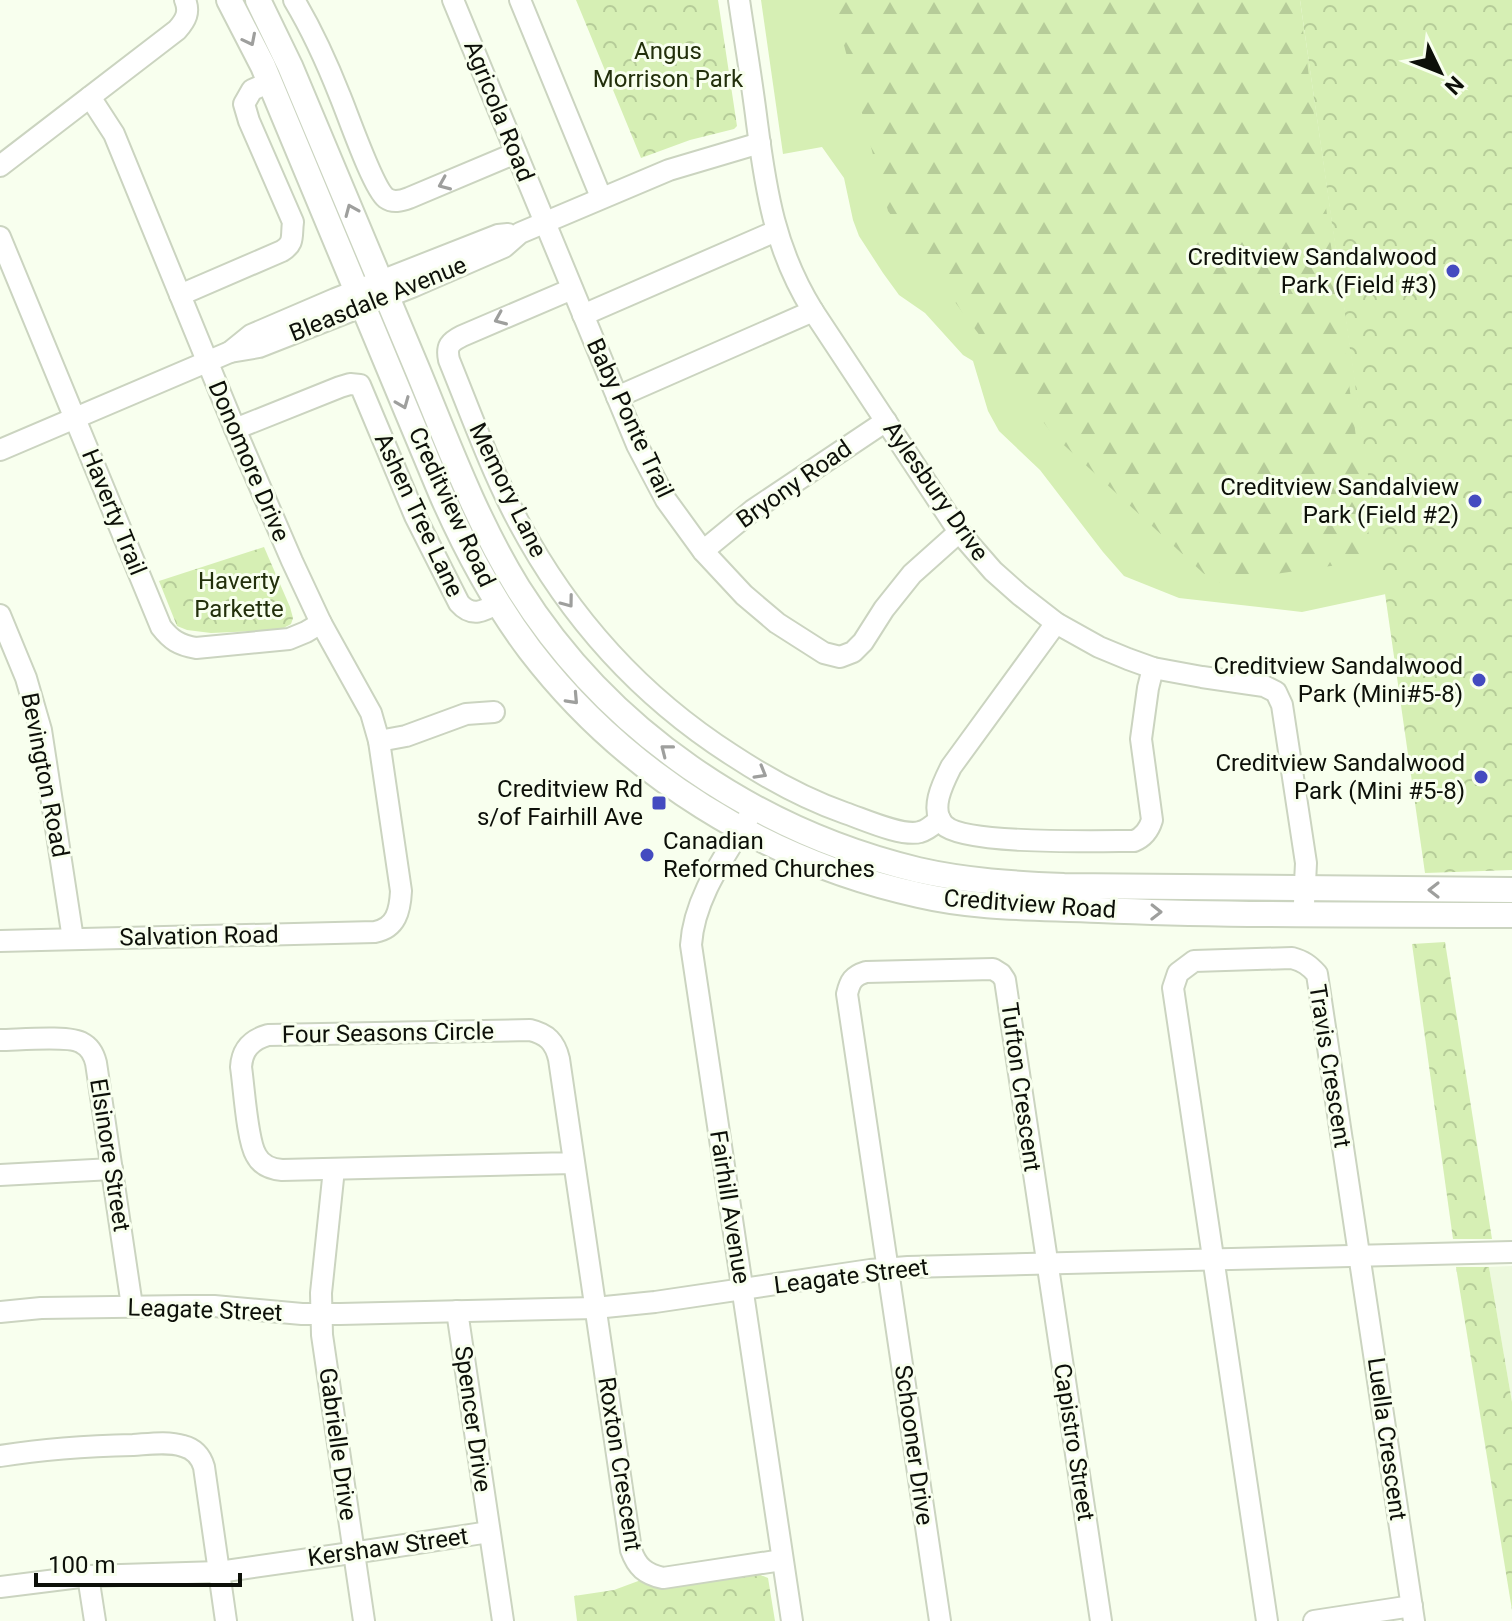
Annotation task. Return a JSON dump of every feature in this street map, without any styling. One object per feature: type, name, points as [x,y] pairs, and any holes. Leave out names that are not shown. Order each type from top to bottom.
[{"type":"main road","name":"Creditview Road","points":[[229,0],[270,82],[471,558],[498,603],[564,690],[603,730],[666,781],[707,810],[772,845],[846,875],[920,896],[973,905],[1137,911],[1512,915]]},
{"type":"main road","name":"Creditview Road","points":[[258,0],[290,66],[478,513],[505,566],[541,621],[592,683],[647,734],[691,769],[723,790],[805,832],[869,857],[957,877],[1010,884],[1064,886],[1512,890]]},
{"type":"street","points":[[0,166],[177,30],[187,14],[185,0]]},
{"type":"street","points":[[294,0],[384,197],[400,201],[409,198],[516,153]]},
{"type":"street","name":"Agricola Road","points":[[453,0],[544,222]]},
{"type":"street","points":[[520,0],[601,197]]},
{"type":"street","name":"Aylesbury Drive","points":[[739,0],[762,166],[776,231],[802,295],[959,532],[993,571],[1056,623],[1099,647],[1153,668],[1264,686],[1276,692],[1282,705],[1306,863],[1304,913]]},
{"type":"street","points":[[180,295],[282,251],[291,244],[293,222],[244,104],[252,90],[270,82]]},
{"type":"street","name":"Donomore Drive","points":[[90,97],[114,134],[292,561],[321,623],[371,713],[379,741],[401,891],[400,910],[394,922]]},
{"type":"street","name":"Bleasdale Avenue","points":[[0,450],[230,352],[259,347],[498,235],[520,233],[669,170],[760,143]]},
{"type":"street","points":[[293,222],[324,210]]},
{"type":"street","name":"Baby Ponte Trail","points":[[544,222],[637,445],[666,500],[703,551],[744,595],[777,623],[824,653],[840,657],[853,652],[912,574],[959,532]]},
{"type":"street","points":[[583,315],[776,231]]},
{"type":"street","name":"Haverty Trail","points":[[0,237],[161,627],[171,640],[196,648],[289,639],[321,623]]},
{"type":"street","name":"Memory Lane","points":[[572,289],[462,336],[451,342],[447,351],[517,520],[554,582],[593,635],[635,680],[705,738],[760,773],[841,812],[908,833],[924,831],[940,819]]},
{"type":"street","points":[[617,397],[813,311]]},
{"type":"street","points":[[235,429],[340,387],[360,385],[390,372]]},
{"type":"street","name":"Ashen Tree Lane","points":[[360,385],[415,516],[459,603],[473,613],[498,603]]},
{"type":"street","name":"Bryony Road","points":[[703,551],[753,510],[886,421]]},
{"type":"street","name":"Bevington Road","points":[[0,615],[26,678],[41,730],[73,939]]},
{"type":"street","points":[[1056,623],[945,777],[937,804],[944,826],[1010,839],[1059,842],[1134,841],[1144,836],[1152,820],[1141,731],[1153,668]]},
{"type":"street","points":[[379,741],[406,736],[466,714],[494,712]]},
{"type":"street","name":"Fairhill Avenue","points":[[755,807],[702,900],[693,926],[691,945],[792,1621]]},
{"type":"street","name":"Salvation Road","points":[[0,941],[375,932],[384,930],[394,922]]},
{"type":"street","name":"Travis Crescent","points":[[1212,1259],[1173,988],[1178,973],[1194,961],[1292,958],[1303,961],[1317,974],[1360,1257]]},
{"type":"street","name":"Tufton Crescent","points":[[888,1269],[847,994],[849,983],[856,975],[866,972],[993,969],[1005,980],[1047,1263]]},
{"type":"street","name":"Four Seasons Circle","points":[[574,1163],[276,1170],[265,1165],[252,1144],[241,1067],[245,1050],[259,1038],[268,1035],[530,1030],[552,1041],[559,1059],[595,1308]]},
{"type":"street","name":"Elsinore Street","points":[[0,1040],[70,1039],[77,1040],[92,1052],[132,1306]]},
{"type":"street","points":[[0,1175],[112,1169]]},
{"type":"street","name":"Gabrielle Drive","points":[[334,1169],[321,1293],[324,1348],[364,1621]]},
{"type":"street","name":"Leagate Street","points":[[0,1312],[132,1306],[214,1306],[322,1314],[595,1308],[888,1269],[1512,1252]]},
{"type":"street","name":"Luella Crescent","points":[[1360,1257],[1413,1613]]},
{"type":"street","points":[[1212,1259],[1267,1621]]},
{"type":"street","name":"Capistro Street","points":[[1047,1263],[1101,1621]]},
{"type":"street","name":"Schooner Drive","points":[[888,1269],[940,1621]]},
{"type":"street","name":"Roxton Crescent","points":[[595,1308],[631,1550],[642,1570],[663,1578],[782,1560]]},
{"type":"street","name":"Spencer Drive","points":[[457,1311],[503,1621]]},
{"type":"street","points":[[0,1456],[75,1447],[187,1446],[201,1459],[204,1467],[226,1621]]},
{"type":"street","name":"Kershaw Street","points":[[0,1587],[88,1576],[219,1572],[489,1532]]},
{"type":"street","points":[[88,1576],[95,1621]]},
{"type":"street","points":[[1314,1621],[1413,1613]]},
{"type":"shaded area","points":[[1512,1266],[1512,1402],[1489,1267]]},
{"type":"green space","name":"Angus Morrison Park","points":[[576,0],[718,0],[737,126],[641,158]]},
{"type":"green space","points":[[761,0],[1300,0],[1386,594],[1302,612],[1179,598],[1124,576],[1040,470],[999,431],[988,411],[973,361],[963,355],[925,313],[899,295],[883,273],[859,236],[844,178],[822,147],[783,154]]},
{"type":"green space","points":[[832,0],[1299,0],[1372,560],[1214,583],[1053,435],[888,211]]},
{"type":"green space","points":[[1300,0],[1512,0],[1512,870],[1425,873]]},
{"type":"green space","name":"Haverty Parkette","points":[[264,547],[290,607],[291,624],[280,630],[211,633],[177,626],[159,581]]},
{"type":"green space","points":[[1445,942],[1492,1239],[1453,1239],[1412,944]]},
{"type":"green space","points":[[1456,1267],[1489,1267],[1512,1402],[1512,1610]]},
{"type":"green space","points":[[758,1574],[768,1578],[775,1621],[577,1621],[574,1596],[614,1590],[641,1580]]},
{"type":"place","name":"Creditview Sandalwood Park (Field #3)","points":[[1453,271]]},
{"type":"place","name":"Creditview Sandalview Park (Field #2)","points":[[1475,501]]},
{"type":"place","name":"Creditview Sandalwood Park (Mini#5-8)","points":[[1479,680]]},
{"type":"place","name":"Creditview Sandalwood Park (Mini #5-8)","points":[[1481,777]]},
{"type":"place","name":"Creditview Rd s/of Fairhill Ave","points":[[659,803]]},
{"type":"place","name":"Canadian Reformed Churches","points":[[647,855]]}]
